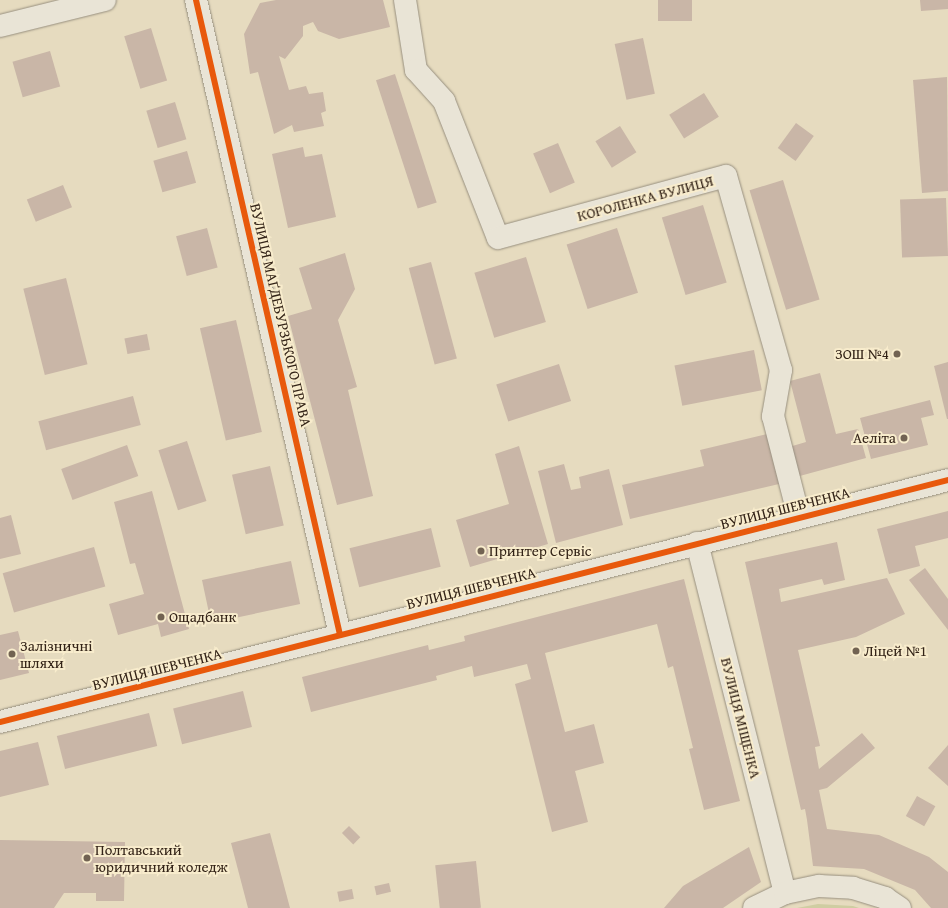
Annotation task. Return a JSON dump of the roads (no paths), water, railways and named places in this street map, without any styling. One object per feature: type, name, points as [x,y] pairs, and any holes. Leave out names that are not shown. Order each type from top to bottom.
[{"type":"street","points":[[0,26],[105,0]]},
{"type":"street","name":"ВУЛИЦЯ МАҐДЕБУРЗЬКОГО ПРАВА","points":[[196,0],[340,635]]},
{"type":"street","name":"КОРОЛЕНКА ВУЛИЦЯ","points":[[405,0],[416,70],[444,102],[498,238],[726,176],[781,370],[773,416],[799,517]]},
{"type":"street","name":"ВУЛИЦЯ ШЕВЧЕНКА","points":[[0,722],[948,480]]},
{"type":"street","name":"ВУЛИЦЯ МІЩЕНКА","points":[[697,543],[785,893]]},
{"type":"street","points":[[754,908],[785,893],[819,886],[853,888],[885,898],[900,908]]},
{"type":"place","name":"ЗОШ №4","points":[[897,354]]},
{"type":"place","name":"Аеліта","points":[[904,438]]},
{"type":"place","name":"Принтер Сервіс","points":[[481,551]]},
{"type":"place","name":"Ощадбанк","points":[[161,617]]},
{"type":"place","name":"Ліцей №1","points":[[856,651]]},
{"type":"place","name":"Залізничні шляхи","points":[[12,654]]},
{"type":"place","name":"Полтавський юридичний коледж","points":[[87,858]]}]
